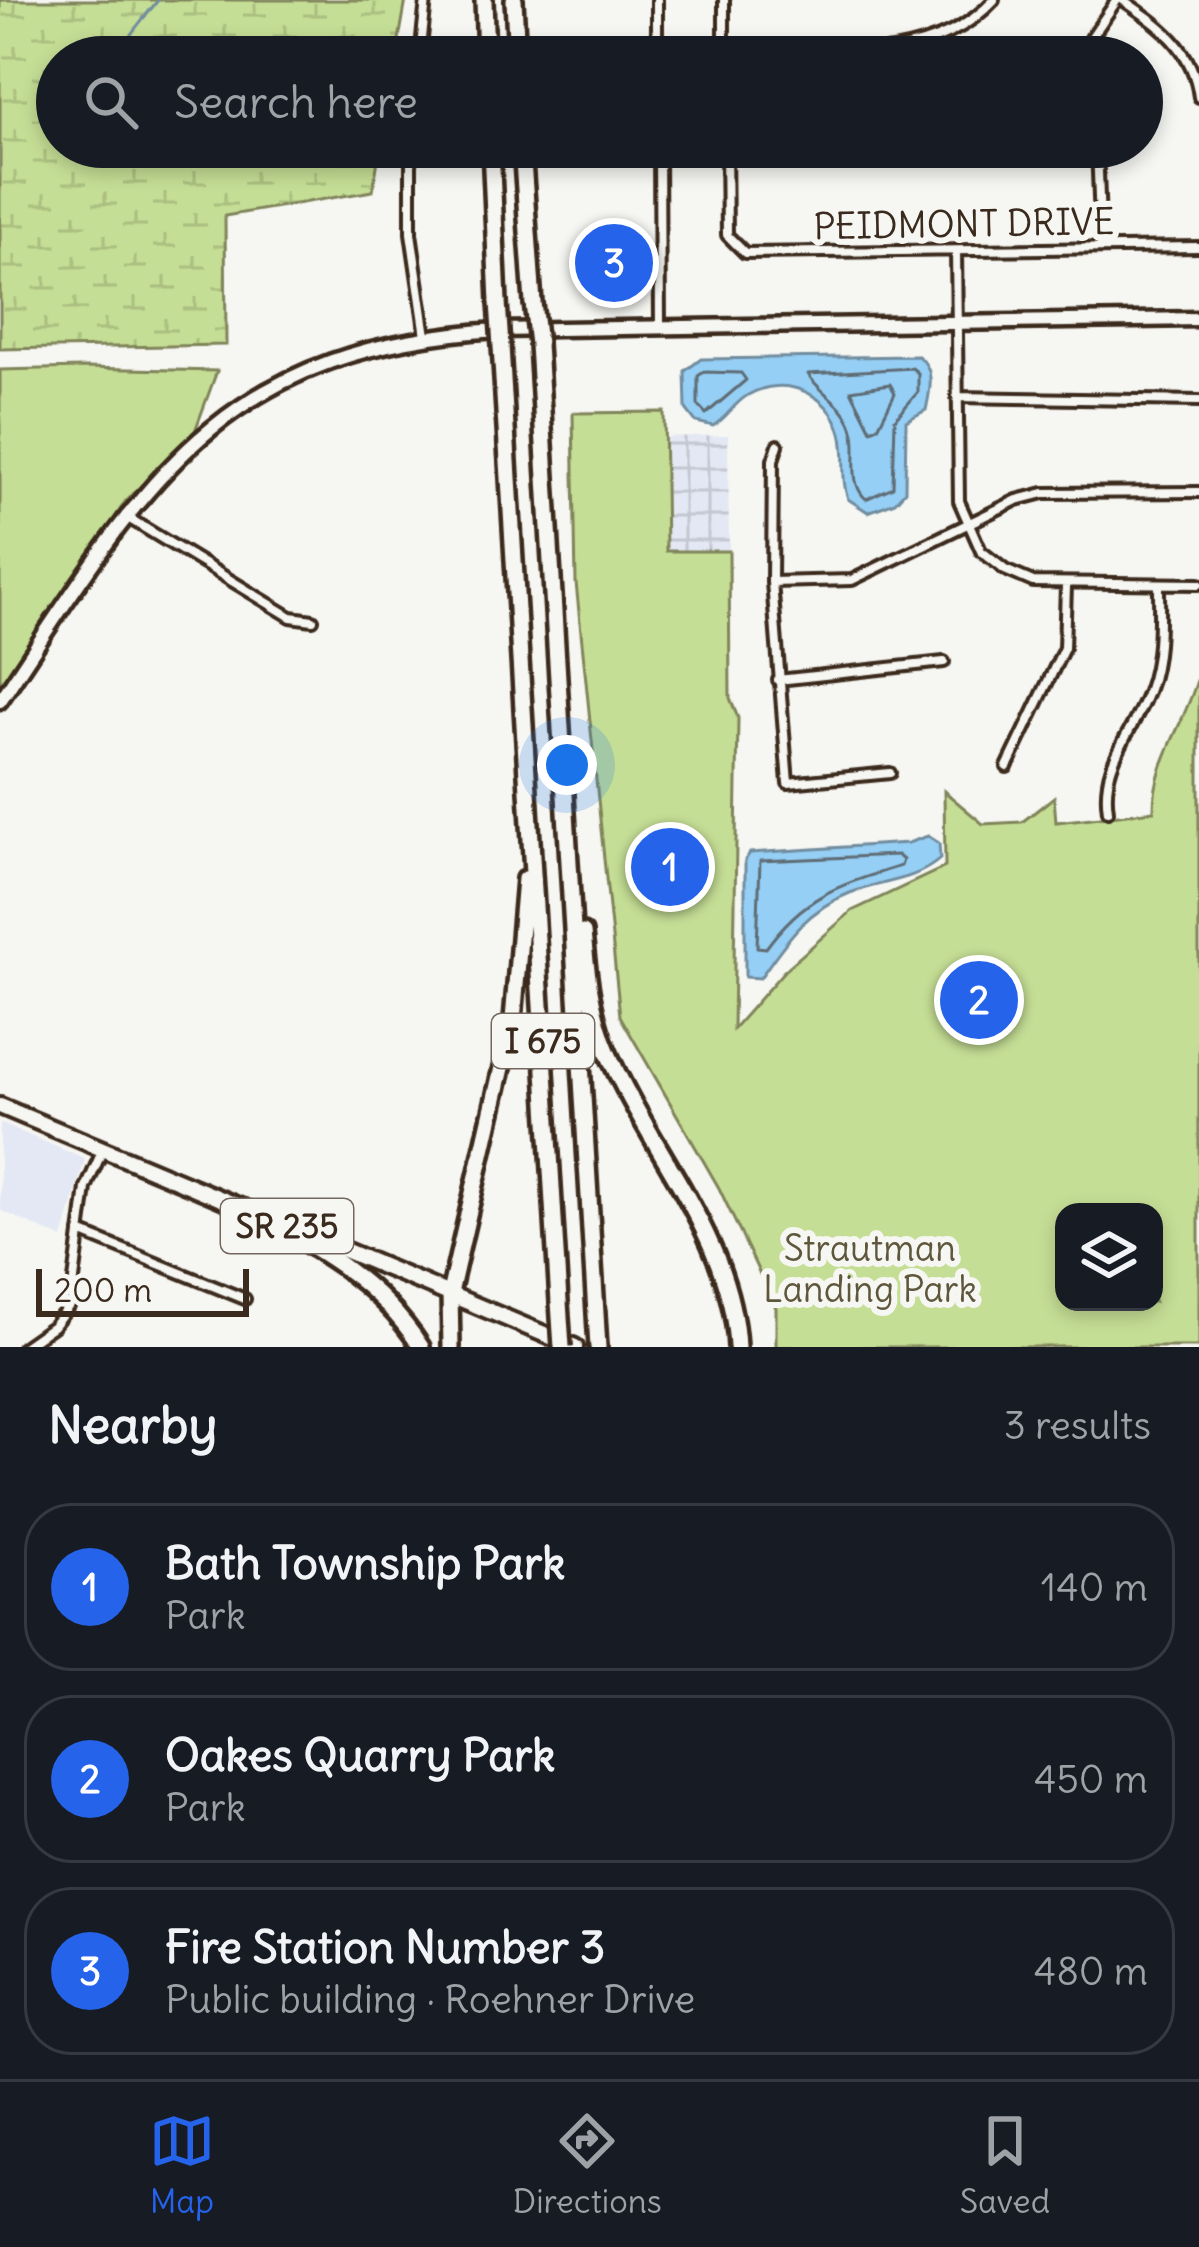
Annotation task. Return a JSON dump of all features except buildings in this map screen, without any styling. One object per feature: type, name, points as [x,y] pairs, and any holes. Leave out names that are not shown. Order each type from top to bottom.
[{"type":"highway","points":[[484,0],[485,36]]},
{"type":"highway","points":[[514,0],[516,36]]},
{"type":"highway","name":"I 675","points":[[492,168],[562,1347]]},
{"type":"highway","name":"I 675","points":[[523,168],[598,1347]]},
{"type":"highway","points":[[555,676],[595,1020],[619,1076],[716,1257],[729,1292],[737,1347]]},
{"type":"highway","points":[[451,1347],[450,1293],[513,1020],[526,862],[526,780]]},
{"type":"highway","points":[[244,1208],[343,1263],[384,1300],[421,1347]]},
{"type":"main road","points":[[0,701],[124,515],[184,450],[254,398],[350,354],[426,336],[1199,320]]},
{"type":"main road","name":"SR 235","points":[[0,1106],[575,1347]]},
{"type":"street","points":[[423,36],[426,0]]},
{"type":"street","points":[[656,0],[657,36]]},
{"type":"street","points":[[724,0],[724,36]]},
{"type":"street","points":[[945,36],[957,32],[994,0]]},
{"type":"street","points":[[1093,36],[1120,0],[1178,42],[1191,64],[1199,97]]},
{"type":"street","points":[[411,168],[411,233],[426,336]]},
{"type":"street","points":[[659,168],[660,328]]},
{"type":"street","name":"PEIDMONT DRIVE","points":[[726,168],[727,231],[732,245],[750,254],[1199,247]]},
{"type":"street","points":[[1098,168],[1101,248]]},
{"type":"street","points":[[956,250],[959,502],[981,551],[1005,570],[1034,582],[1066,586],[1199,584]]},
{"type":"street","points":[[957,397],[1199,401]]},
{"type":"street","points":[[778,445],[773,460],[772,582],[788,783],[890,773]]},
{"type":"street","points":[[772,582],[852,580],[1044,493],[1199,492]]},
{"type":"street","points":[[124,515],[286,614],[313,620]]},
{"type":"street","points":[[1007,766],[1064,648],[1066,586]]},
{"type":"street","points":[[1108,812],[1105,792],[1113,754],[1149,689],[1160,634],[1159,586]]},
{"type":"street","points":[[778,680],[944,662]]},
{"type":"street","points":[[23,1347],[53,1326],[71,1303],[86,1188],[103,1149]]},
{"type":"street","points":[[80,1232],[245,1300]]},
{"type":"shaded area","points":[[728,435],[729,551],[666,552],[664,437]]},
{"type":"shaded area","points":[[0,1123],[85,1159],[63,1239],[0,1210]]},
{"type":"green space","points":[[0,0],[406,0],[400,36],[36,36],[36,168],[377,168],[373,191],[225,216],[226,345],[0,349]]},
{"type":"green space","points":[[0,370],[217,371],[195,431],[125,502],[0,692]]},
{"type":"green space","name":"Strautman Landing Park","points":[[664,412],[666,551],[729,551],[730,698],[738,718],[733,1029],[784,971],[852,911],[945,867],[944,791],[983,824],[1022,822],[1054,797],[1056,822],[1154,811],[1159,775],[1199,673],[1199,1347],[776,1347],[776,1308],[719,1188],[620,1016],[576,583],[573,413]]},
{"type":"water","points":[[918,356],[927,367],[930,388],[926,410],[906,421],[905,491],[895,502],[868,512],[848,499],[841,433],[835,419],[804,391],[776,386],[762,389],[743,398],[713,426],[696,422],[686,409],[685,371],[701,359]]},
{"type":"water","points":[[928,836],[939,843],[940,859],[930,867],[821,908],[798,928],[760,978],[745,977],[745,860],[750,853],[908,843]]},
{"type":"waterway","points":[[131,36],[158,0]]},
{"type":"place","name":"Fire Station Number 3","points":[[614,263]]},
{"type":"place","name":"Bath Township Park","points":[[670,867]]},
{"type":"place","name":"Oakes Quarry Park","points":[[979,1000]]}]
